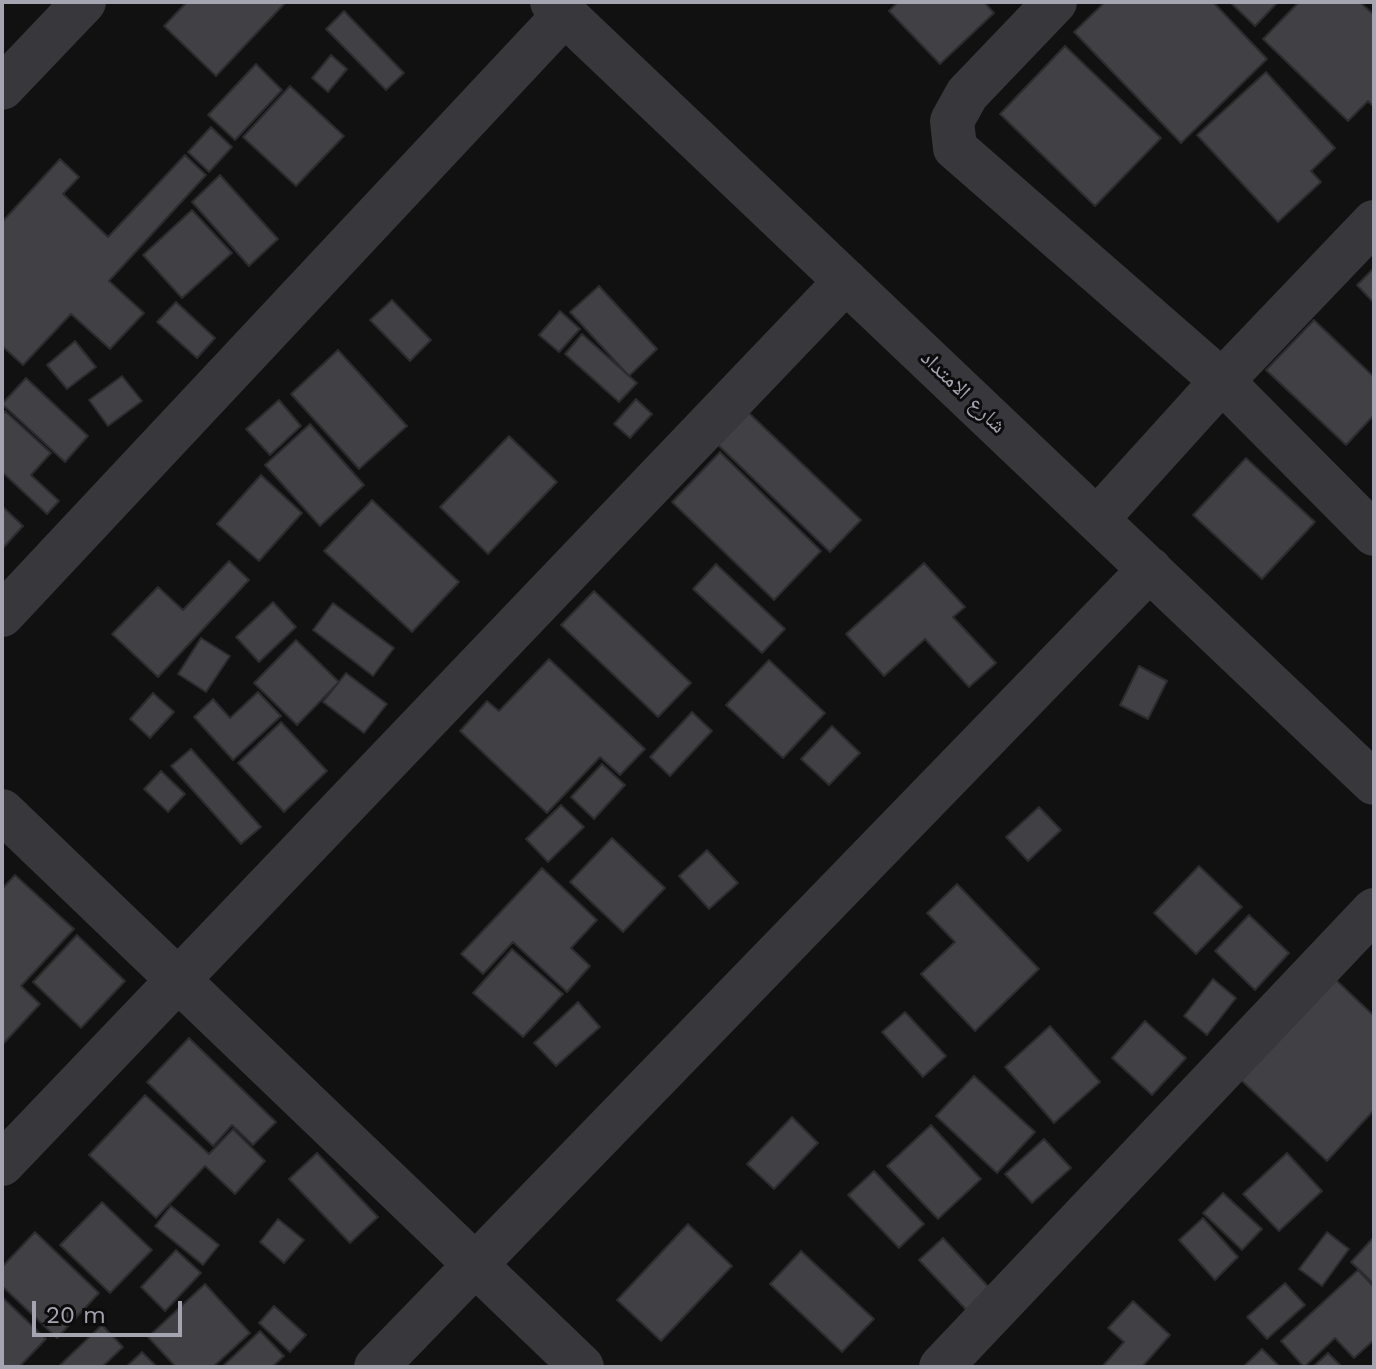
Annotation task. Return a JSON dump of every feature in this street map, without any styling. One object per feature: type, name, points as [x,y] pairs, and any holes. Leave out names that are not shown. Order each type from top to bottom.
[{"type":"street","points":[[2,88],[84,2]]},
{"type":"street","points":[[1055,2],[967,94],[952,121],[955,148],[1222,381],[1374,534]]},
{"type":"street","points":[[2,615],[559,8]]},
{"type":"street","name":"شارع الامتداد","points":[[559,8],[1374,783]]},
{"type":"street","points":[[1097,519],[1222,381],[1374,222]]},
{"type":"street","points":[[2,1164],[846,281]]},
{"type":"street","points":[[376,1367],[1150,569]]},
{"type":"street","points":[[2,811],[582,1367]]},
{"type":"street","points":[[941,1367],[1374,910]]},
{"type":"building","points":[[187,2],[286,2],[216,76],[164,26]]},
{"type":"building","points":[[898,2],[984,2],[994,13],[940,64],[889,11]]},
{"type":"building","points":[[1105,2],[1213,2],[1267,59],[1181,143],[1074,32]]},
{"type":"building","points":[[1230,2],[1278,2],[1255,26]]},
{"type":"building","points":[[1299,2],[1360,2],[1374,15],[1374,107],[1368,101],[1348,121],[1263,39]]},
{"type":"building","points":[[344,11],[404,73],[386,90],[326,29]]},
{"type":"building","points":[[1065,46],[1161,138],[1095,206],[1000,114]]},
{"type":"building","points":[[331,55],[347,69],[328,92],[312,78]]},
{"type":"building","points":[[256,64],[282,90],[235,140],[208,115]]},
{"type":"building","points":[[1266,72],[1335,148],[1311,171],[1321,182],[1278,222],[1197,135]]},
{"type":"building","points":[[290,86],[344,136],[296,186],[243,137]]},
{"type":"building","points":[[211,127],[232,147],[209,172],[188,152]]},
{"type":"building","points":[[185,155],[206,175],[109,281],[144,313],[110,349],[71,314],[23,365],[2,346],[2,222],[60,159],[79,177],[63,194],[108,237]]},
{"type":"building","points":[[220,175],[278,239],[249,266],[192,202]]},
{"type":"building","points":[[192,210],[232,253],[182,298],[143,255]]},
{"type":"building","points":[[1374,268],[1374,303],[1357,285]]},
{"type":"building","points":[[599,286],[657,349],[629,376],[570,312]]},
{"type":"building","points":[[392,300],[431,340],[410,361],[370,320]]},
{"type":"building","points":[[176,302],[215,338],[197,358],[157,322]]},
{"type":"building","points":[[560,311],[580,329],[559,352],[539,335]]},
{"type":"building","points":[[1314,320],[1374,377],[1374,415],[1346,445],[1266,370]]},
{"type":"building","points":[[582,334],[637,383],[619,402],[565,354]]},
{"type":"building","points":[[75,341],[96,367],[67,389],[47,365]]},
{"type":"building","points":[[338,350],[407,426],[359,469],[291,394]]},
{"type":"building","points":[[122,376],[142,401],[108,426],[89,400]]},
{"type":"building","points":[[26,378],[88,436],[65,462],[2,404]]},
{"type":"building","points":[[636,399],[652,414],[630,438],[614,424]]},
{"type":"building","points":[[279,400],[301,426],[270,455],[246,429]]},
{"type":"building","points":[[5,411],[51,453],[31,475],[59,501],[47,514],[2,472],[2,415]]},
{"type":"building","points":[[749,413],[861,520],[830,552],[718,445]]},
{"type":"building","points":[[310,424],[364,485],[320,526],[265,465]]},
{"type":"building","points":[[509,436],[557,482],[488,554],[440,507]]},
{"type":"building","points":[[720,452],[821,551],[774,600],[672,502]]},
{"type":"building","points":[[1246,458],[1315,522],[1262,579],[1193,515]]},
{"type":"building","points":[[261,475],[302,513],[259,561],[217,524]]},
{"type":"building","points":[[372,500],[459,582],[412,632],[324,551]]},
{"type":"building","points":[[2,506],[23,526],[2,549]]},
{"type":"building","points":[[229,561],[249,580],[158,677],[112,634],[158,587],[183,610]]},
{"type":"building","points":[[924,563],[965,607],[953,617],[996,663],[969,687],[925,639],[884,676],[846,634]]},
{"type":"building","points":[[716,564],[785,629],[762,653],[693,589]]},
{"type":"building","points":[[594,591],[691,683],[658,717],[561,625]]},
{"type":"building","points":[[273,602],[296,627],[259,662],[236,637]]},
{"type":"building","points":[[333,603],[394,648],[373,676],[313,630]]},
{"type":"building","points":[[201,638],[230,656],[206,692],[178,674]]},
{"type":"building","points":[[296,640],[339,682],[297,725],[254,683]]},
{"type":"building","points":[[549,659],[645,749],[620,775],[600,757],[547,813],[460,731],[487,701],[499,711]]},
{"type":"building","points":[[769,660],[825,713],[783,758],[726,705]]},
{"type":"building","points":[[1139,666],[1167,681],[1148,719],[1120,705]]},
{"type":"building","points":[[346,673],[387,704],[364,733],[323,702]]},
{"type":"building","points":[[258,692],[281,716],[233,760],[194,717],[213,699],[230,718]]},
{"type":"building","points":[[153,693],[174,712],[150,738],[130,719]]},
{"type":"building","points":[[692,712],[712,731],[670,776],[650,757]]},
{"type":"building","points":[[281,722],[327,771],[284,812],[238,763]]},
{"type":"building","points":[[832,726],[860,753],[829,785],[801,759]]},
{"type":"building","points":[[191,749],[261,827],[241,844],[171,766]]},
{"type":"building","points":[[602,764],[625,785],[594,819],[571,797]]},
{"type":"building","points":[[161,771],[185,794],[168,812],[144,789]]},
{"type":"building","points":[[561,805],[584,827],[548,862],[526,839]]},
{"type":"building","points":[[1039,807],[1061,830],[1028,861],[1006,837]]},
{"type":"building","points":[[612,838],[665,888],[623,932],[570,882]]},
{"type":"building","points":[[707,850],[738,883],[709,909],[679,876]]},
{"type":"building","points":[[1199,866],[1242,907],[1196,954],[1154,913]]},
{"type":"building","points":[[542,868],[597,920],[571,948],[590,966],[567,992],[513,942],[483,974],[461,954]]},
{"type":"building","points":[[15,875],[74,929],[21,986],[40,1004],[2,1045],[2,889]]},
{"type":"building","points":[[957,884],[1039,969],[975,1031],[921,974],[955,942],[927,913]]},
{"type":"building","points":[[1249,915],[1289,953],[1255,990],[1215,951]]},
{"type":"building","points":[[77,935],[125,981],[81,1028],[33,982]]},
{"type":"building","points":[[512,949],[563,994],[523,1037],[473,993]]},
{"type":"building","points":[[1213,979],[1236,998],[1207,1035],[1184,1016]]},
{"type":"building","points":[[1335,979],[1374,1016],[1374,1110],[1327,1161],[1241,1080]]},
{"type":"building","points":[[578,1002],[600,1027],[556,1066],[534,1043]]},
{"type":"building","points":[[905,1012],[946,1056],[923,1077],[882,1032]]},
{"type":"building","points":[[1145,1021],[1186,1058],[1152,1095],[1112,1058]]},
{"type":"building","points":[[1050,1026],[1100,1082],[1054,1123],[1005,1067]]},
{"type":"building","points":[[189,1038],[276,1122],[253,1145],[232,1125],[213,1146],[147,1082]]},
{"type":"building","points":[[974,1076],[1035,1132],[997,1173],[936,1116]]},
{"type":"building","points":[[145,1095],[209,1154],[233,1129],[265,1161],[235,1194],[205,1166],[156,1218],[89,1155]]},
{"type":"building","points":[[792,1117],[818,1143],[774,1189],[747,1164]]},
{"type":"building","points":[[931,1125],[981,1179],[938,1219],[887,1166]]},
{"type":"building","points":[[1044,1139],[1071,1168],[1032,1203],[1005,1174]]},
{"type":"building","points":[[317,1153],[378,1217],[350,1243],[289,1179]]},
{"type":"building","points":[[1287,1153],[1322,1191],[1279,1231],[1243,1194]]},
{"type":"building","points":[[874,1171],[924,1224],[899,1248],[848,1195]]},
{"type":"building","points":[[1223,1193],[1262,1229],[1242,1250],[1203,1213]]},
{"type":"building","points":[[102,1202],[152,1250],[110,1293],[60,1245]]},
{"type":"building","points":[[171,1206],[219,1245],[203,1265],[155,1226]]},
{"type":"building","points":[[1203,1218],[1238,1257],[1215,1280],[1179,1240]]},
{"type":"building","points":[[278,1219],[304,1240],[284,1263],[260,1242]]},
{"type":"building","points":[[688,1224],[732,1266],[661,1341],[617,1300]]},
{"type":"building","points":[[35,1232],[99,1293],[57,1338],[2,1286],[2,1267]]},
{"type":"building","points":[[1327,1232],[1349,1249],[1322,1286],[1299,1269]]},
{"type":"building","points":[[1374,1237],[1374,1284],[1351,1262]]},
{"type":"building","points":[[943,1238],[997,1296],[974,1318],[919,1260]]},
{"type":"building","points":[[176,1250],[201,1273],[165,1311],[141,1287]]},
{"type":"building","points":[[801,1251],[874,1319],[842,1352],[770,1284]]},
{"type":"building","points":[[1358,1270],[1374,1287],[1374,1340],[1354,1358],[1335,1338],[1304,1367],[1281,1341]]},
{"type":"building","points":[[1285,1283],[1305,1305],[1267,1339],[1247,1317]]},
{"type":"building","points":[[205,1284],[250,1333],[213,1367],[176,1367],[148,1337]]},
{"type":"building","points":[[2,1297],[46,1339],[19,1367],[2,1367]]},
{"type":"building","points":[[1133,1301],[1170,1335],[1142,1367],[1102,1367],[1124,1342],[1108,1328]]},
{"type":"building","points":[[274,1306],[306,1335],[290,1352],[259,1323]]},
{"type":"building","points":[[102,1325],[123,1347],[102,1367],[58,1367]]},
{"type":"building","points":[[260,1331],[284,1356],[272,1367],[222,1367]]},
{"type":"building","points":[[1262,1349],[1280,1367],[1243,1367]]},
{"type":"building","points":[[142,1352],[157,1367],[126,1367]]},
{"type":"building","points":[[1328,1353],[1342,1367],[1313,1367]]}]
